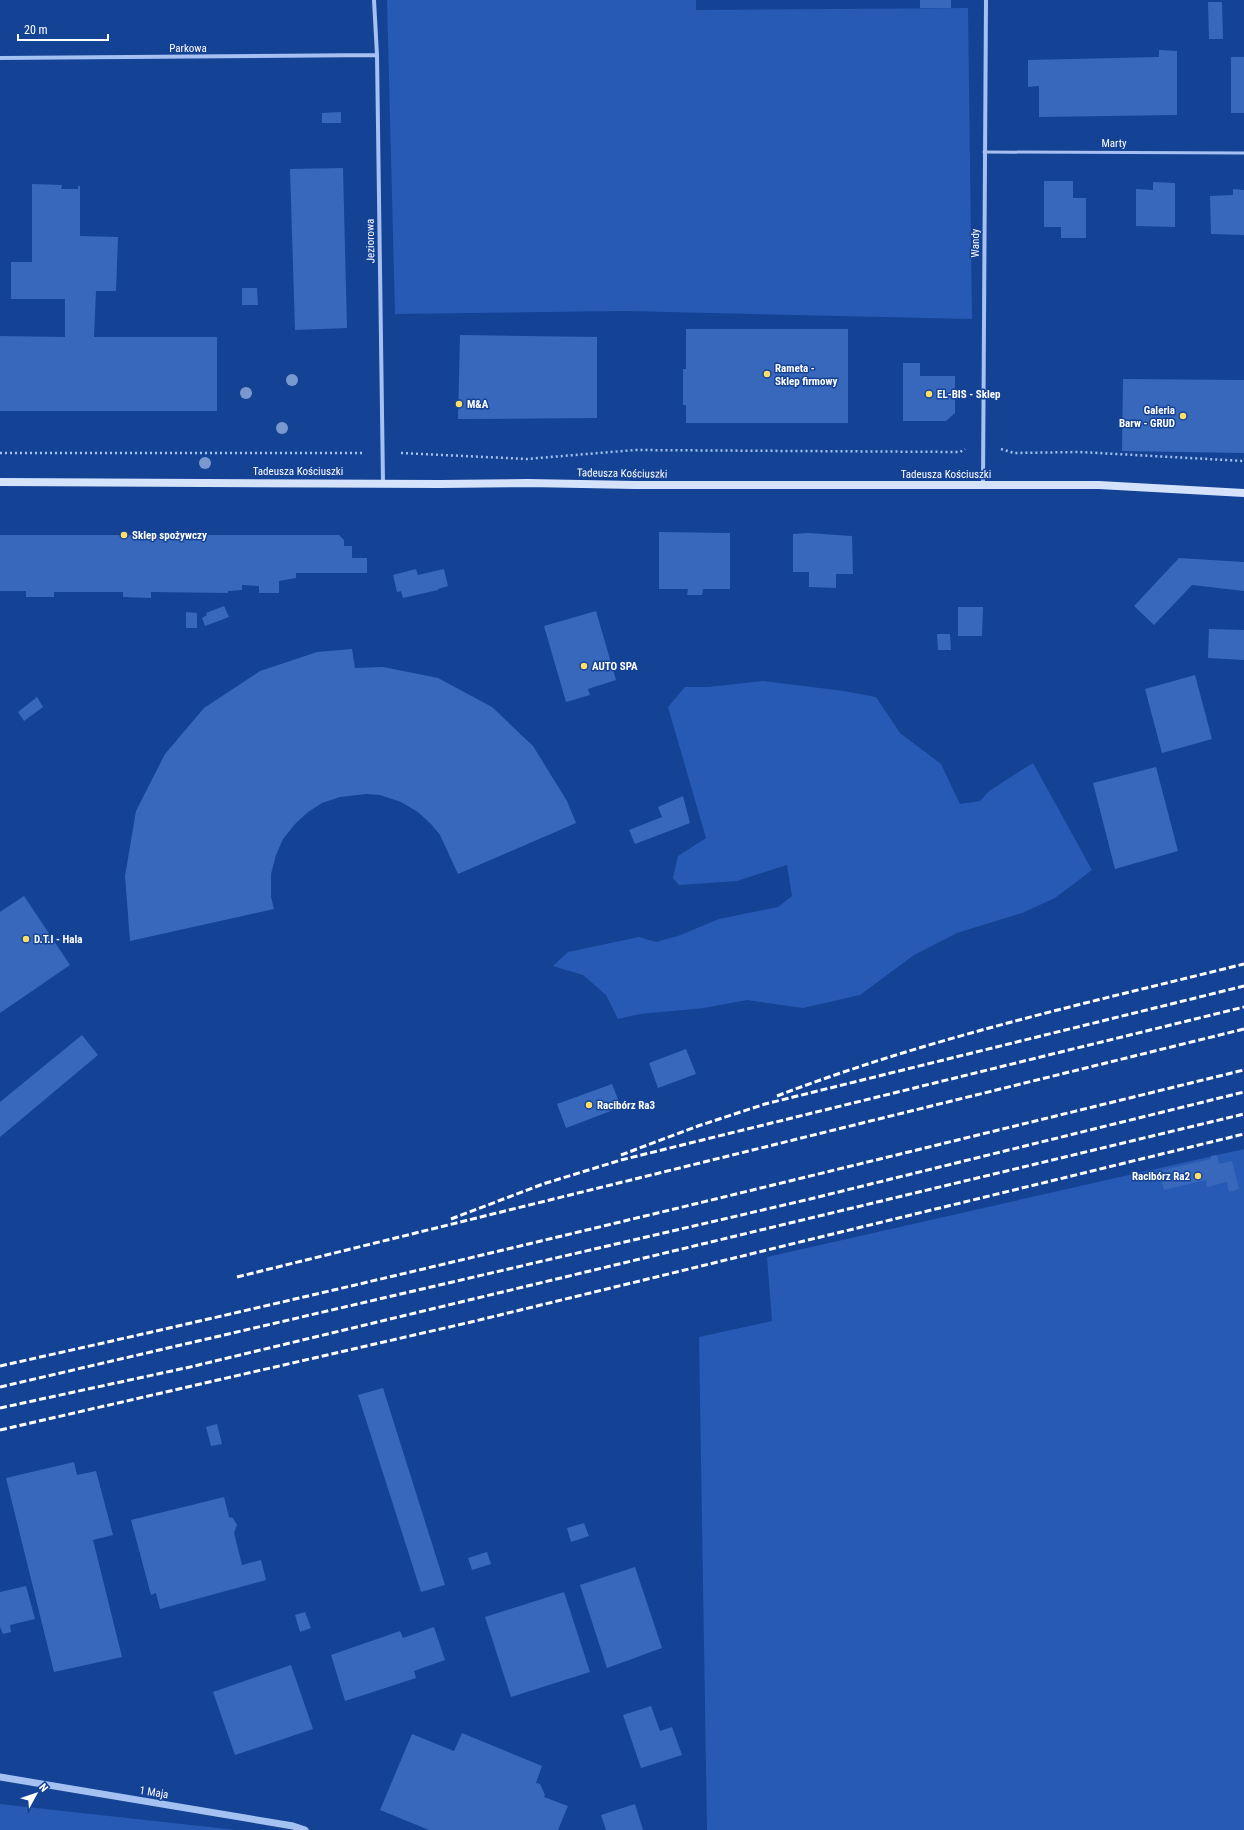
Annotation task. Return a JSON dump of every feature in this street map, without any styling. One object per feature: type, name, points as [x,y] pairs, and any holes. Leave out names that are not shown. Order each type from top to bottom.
[{"type":"main road","name":"Tadeusza Kościuszki","points":[[0,482],[528,483],[635,485],[1119,485],[1244,493]]},
{"type":"street","name":"Jeziorowa","points":[[374,0],[383,483]]},
{"type":"street","name":"Wandy","points":[[983,485],[986,0]]},
{"type":"street","name":"Parkowa","points":[[0,58],[376,55]]},
{"type":"street","name":"1 Maja","points":[[0,1778],[305,1830]]},
{"type":"lane","name":"Marty","points":[[984,152],[1244,153]]},
{"type":"path","points":[[0,453],[366,453],[383,448],[399,453],[527,459],[635,450],[960,452],[967,448]]},
{"type":"path","points":[[997,448],[1014,453],[1080,452],[1244,461]]},
{"type":"shaded area","points":[[387,0],[696,0],[696,10],[968,8],[972,319],[625,311],[395,314]]},
{"type":"shaded area","points":[[763,681],[844,691],[876,697],[900,733],[941,764],[960,804],[980,801],[989,791],[1033,763],[1092,870],[1055,898],[1022,913],[957,933],[914,955],[860,995],[803,1008],[747,1000],[704,1008],[640,1014],[618,1019],[606,995],[583,975],[553,966],[568,952],[639,937],[656,942],[678,936],[719,919],[778,907],[792,896],[787,865],[737,881],[679,885],[673,878],[678,856],[706,838],[668,707],[685,687],[708,687]]},
{"type":"shaded area","points":[[1244,1149],[1244,1830],[707,1830],[699,1337],[772,1321],[767,1257]]},
{"type":"shaded area","points":[[0,1804],[236,1830],[0,1830]]},
{"type":"building","points":[[920,0],[951,0],[951,8],[920,8]]},
{"type":"building","points":[[1208,2],[1222,2],[1223,39],[1209,39]]},
{"type":"building","points":[[1159,50],[1177,51],[1177,115],[1039,117],[1039,86],[1028,87],[1028,60],[1159,57]]},
{"type":"building","points":[[1231,57],[1244,57],[1244,113],[1231,113]]},
{"type":"building","points":[[341,112],[341,123],[322,123],[322,113]]},
{"type":"building","points":[[343,168],[347,328],[295,330],[290,169]]},
{"type":"building","points":[[1044,181],[1073,181],[1073,198],[1086,198],[1086,238],[1061,238],[1061,227],[1044,227]]},
{"type":"building","points":[[1153,182],[1175,183],[1175,227],[1136,226],[1136,189],[1153,190]]},
{"type":"building","points":[[32,184],[62,185],[61,189],[78,189],[78,186],[80,186],[80,236],[118,237],[116,291],[96,291],[94,337],[217,337],[217,411],[0,411],[0,336],[65,337],[65,299],[11,299],[11,262],[32,262]]},
{"type":"building","points":[[1233,189],[1244,190],[1244,235],[1211,234],[1210,196],[1233,195]]},
{"type":"building","points":[[242,288],[257,288],[258,305],[242,305]]},
{"type":"building","name":"Rameta - Sklep firmowy","points":[[686,329],[848,329],[848,423],[686,423],[686,405],[683,405],[683,369],[686,369]]},
{"type":"building","points":[[460,335],[597,337],[597,418],[458,419]]},
{"type":"building","name":"EL-BIS - Sklep","points":[[903,363],[920,363],[920,376],[955,376],[955,413],[946,421],[903,421]]},
{"type":"building","name":"Galeria Barw - GRUD","points":[[1123,379],[1244,380],[1244,453],[1122,451]]},
{"type":"building","points":[[659,532],[730,533],[730,589],[703,589],[702,595],[687,595],[688,589],[659,589]]},
{"type":"building","points":[[808,533],[852,536],[853,574],[836,574],[836,588],[809,587],[809,572],[793,572],[793,534]]},
{"type":"building","points":[[0,535],[339,535],[344,540],[344,546],[352,546],[352,558],[367,558],[367,573],[296,573],[296,578],[279,581],[279,593],[259,593],[259,586],[242,585],[242,590],[228,591],[228,593],[151,592],[151,598],[123,597],[123,592],[54,592],[54,597],[26,597],[26,591],[0,591]]},
{"type":"building","points":[[1179,558],[1244,562],[1244,591],[1192,585],[1154,625],[1134,606]]},
{"type":"building","points":[[416,569],[418,575],[444,569],[448,586],[438,590],[403,598],[401,591],[397,592],[393,575]]},
{"type":"building","points":[[224,606],[229,617],[205,626],[202,618],[207,615],[206,613]]},
{"type":"building","points":[[958,607],[983,607],[982,636],[958,636]]},
{"type":"building","name":"AUTO SPA","points":[[596,611],[616,680],[588,689],[590,695],[566,702],[544,626]]},
{"type":"building","points":[[186,612],[197,613],[197,628],[186,628]]},
{"type":"building","points":[[1209,629],[1244,630],[1244,660],[1208,658]]},
{"type":"building","points":[[937,634],[950,634],[951,650],[938,650]]},
{"type":"building","points":[[352,649],[355,668],[383,667],[438,678],[492,707],[533,746],[567,801],[576,823],[458,874],[440,835],[418,812],[401,802],[380,795],[366,794],[340,797],[322,803],[308,812],[295,824],[283,839],[276,855],[271,874],[271,897],[274,909],[130,941],[125,876],[136,811],[165,754],[204,708],[260,671],[317,652]]},
{"type":"building","points":[[1195,675],[1212,739],[1162,753],[1145,689]]},
{"type":"building","points":[[37,697],[43,707],[24,721],[18,712]]},
{"type":"building","points":[[1156,767],[1178,851],[1115,869],[1093,783]]},
{"type":"building","points":[[683,796],[690,823],[635,844],[629,830],[662,817],[658,807]]},
{"type":"building","name":"D.T.I - Hala","points":[[24,896],[70,965],[0,1013],[0,912]]},
{"type":"building","points":[[82,1035],[98,1055],[0,1137],[0,1102]]},
{"type":"building","points":[[686,1049],[696,1074],[658,1088],[649,1063]]},
{"type":"building","name":"Racibórz Ra3","points":[[612,1084],[621,1107],[566,1128],[557,1104]]},
{"type":"building","name":"Racibórz Ra2","points":[[1217,1155],[1219,1164],[1232,1161],[1239,1189],[1229,1192],[1227,1182],[1207,1187],[1206,1180],[1164,1190],[1159,1171],[1211,1159],[1211,1156]]},
{"type":"building","points":[[383,1388],[445,1585],[421,1592],[358,1395]]},
{"type":"building","points":[[217,1424],[222,1444],[211,1446],[206,1427]]},
{"type":"building","points":[[74,1462],[77,1475],[96,1471],[113,1535],[93,1540],[122,1657],[54,1672],[6,1478]]},
{"type":"building","points":[[224,1497],[229,1517],[233,1518],[237,1525],[234,1533],[242,1565],[261,1560],[266,1580],[160,1609],[156,1593],[151,1595],[131,1520]]},
{"type":"building","points":[[584,1523],[589,1536],[571,1542],[567,1528]]},
{"type":"building","points":[[487,1552],[491,1564],[472,1570],[468,1558]]},
{"type":"building","points":[[635,1567],[662,1648],[607,1668],[580,1585]]},
{"type":"building","points":[[26,1586],[35,1619],[10,1625],[11,1632],[3,1634],[0,1627],[0,1592]]},
{"type":"building","points":[[564,1592],[590,1672],[511,1697],[485,1617]]},
{"type":"building","points":[[305,1612],[311,1628],[300,1632],[295,1615]]},
{"type":"building","points":[[434,1627],[445,1660],[414,1671],[416,1678],[345,1701],[331,1655],[400,1631],[403,1638]]},
{"type":"building","points":[[291,1665],[313,1729],[235,1755],[213,1692]]},
{"type":"building","points":[[651,1706],[660,1731],[672,1727],[682,1755],[641,1768],[623,1715]]},
{"type":"building","points":[[462,1733],[542,1766],[536,1783],[540,1784],[545,1795],[544,1797],[568,1806],[558,1830],[429,1830],[380,1810],[412,1734],[454,1751]]},
{"type":"building","points":[[635,1804],[643,1830],[606,1830],[601,1815]]},
{"type":"railway","points":[[777,1096],[834,1075],[950,1039],[1244,964]]},
{"type":"railway","points":[[621,1155],[698,1126],[765,1104],[1244,986]]},
{"type":"railway","points":[[451,1219],[543,1184],[621,1160],[1244,1007]]},
{"type":"railway","points":[[237,1277],[1244,1029]]},
{"type":"railway","points":[[0,1366],[467,1259],[1244,1070]]},
{"type":"railway","points":[[0,1387],[810,1199],[1244,1092]]},
{"type":"railway","points":[[0,1408],[190,1367],[1244,1114]]},
{"type":"railway","points":[[0,1430],[471,1322],[1244,1134]]},
{"type":"place","name":"Rameta - Sklep firmowy","points":[[767,374]]},
{"type":"place","name":"EL-BIS - Sklep","points":[[929,394]]},
{"type":"place","name":"M&A","points":[[459,404]]},
{"type":"place","name":"Galeria Barw - GRUD","points":[[1183,416]]},
{"type":"place","name":"Sklep spożywczy","points":[[124,535]]},
{"type":"place","name":"AUTO SPA","points":[[584,666]]},
{"type":"place","name":"D.T.I - Hala","points":[[26,939]]},
{"type":"place","name":"Racibórz Ra3","points":[[589,1105]]},
{"type":"place","name":"Racibórz Ra2","points":[[1198,1176]]}]
